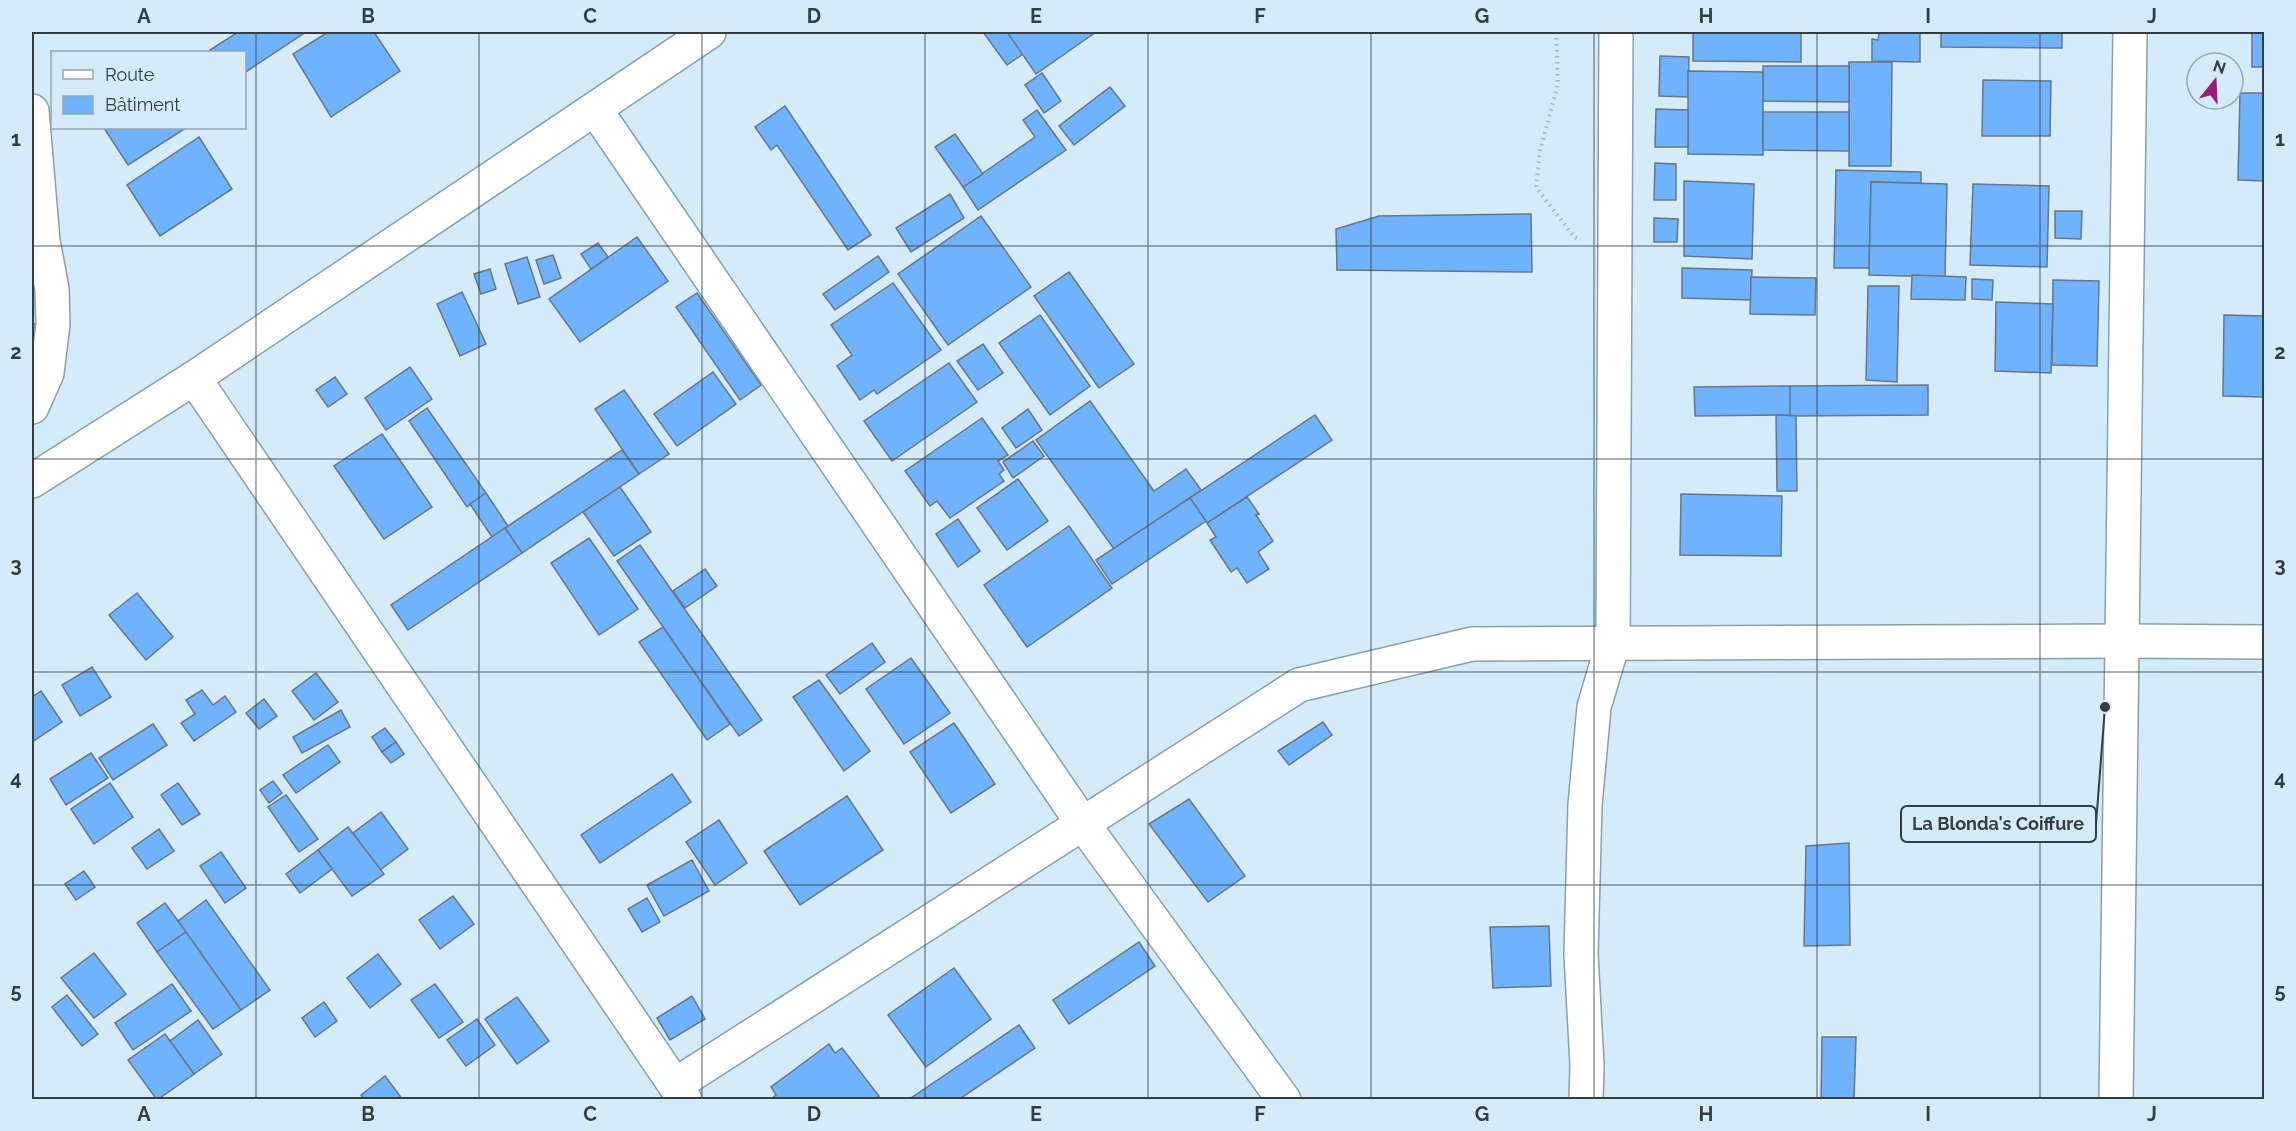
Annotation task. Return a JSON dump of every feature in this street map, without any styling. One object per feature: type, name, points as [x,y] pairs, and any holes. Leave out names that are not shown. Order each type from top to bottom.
[{"type":"street","points":[[32,481],[195,378],[709,32]]},
{"type":"street","points":[[1586,1100],[1587,1065],[1581,954],[1585,805],[1594,707],[1613,643],[1616,32]]},
{"type":"street","points":[[2116,1100],[2130,32]]},
{"type":"street","points":[[595,109],[1083,824],[1284,1100]]},
{"type":"street","points":[[32,111],[43,242],[52,289],[53,324],[47,373],[32,407]]},
{"type":"street","points":[[195,378],[680,1093],[1083,824],[1299,685],[1472,644],[2265,642]]},
{"type":"path","points":[[1556,32],[1558,84],[1540,151],[1536,187],[1575,238],[1614,254]]},
{"type":"building","points":[[238,32],[306,32],[246,72],[246,51],[209,51]]},
{"type":"building","points":[[328,32],[374,32],[400,71],[331,117],[293,54]]},
{"type":"building","points":[[983,32],[1007,32],[1023,54],[1007,65]]},
{"type":"building","points":[[1007,32],[1096,32],[1036,74]]},
{"type":"building","points":[[1693,32],[1801,32],[1801,62],[1693,61]]},
{"type":"building","points":[[1872,32],[1920,32],[1920,62],[1872,61],[1872,39],[1878,40],[1879,33]]},
{"type":"building","points":[[1941,32],[2062,32],[2062,48],[1941,47]]},
{"type":"building","points":[[2252,32],[2264,32],[2264,67],[2252,67]]},
{"type":"building","points":[[1660,56],[1689,57],[1688,97],[1659,96]]},
{"type":"building","points":[[1849,62],[1892,62],[1891,166],[1849,166]]},
{"type":"building","points":[[1763,66],[1849,66],[1849,102],[1763,101]]},
{"type":"building","points":[[1688,71],[1763,72],[1763,155],[1688,154]]},
{"type":"building","points":[[1042,73],[1061,101],[1044,113],[1025,85]]},
{"type":"building","points":[[1983,80],[2051,81],[2050,136],[1982,136]]},
{"type":"building","points":[[1110,87],[1125,106],[1074,145],[1059,126]]},
{"type":"building","points":[[2245,93],[2264,93],[2264,181],[2238,180],[2240,111],[2245,111]]},
{"type":"building","points":[[785,106],[871,235],[848,250],[777,145],[771,150],[755,127]]},
{"type":"building","points":[[1656,109],[1688,110],[1688,147],[1655,147]]},
{"type":"building","points":[[1037,110],[1066,150],[978,210],[963,187],[1035,137],[1023,120]]},
{"type":"building","points":[[1763,112],[1849,112],[1849,151],[1763,150]]},
{"type":"building","points":[[105,129],[184,129],[128,165]]},
{"type":"building","points":[[955,134],[983,174],[963,187],[935,147]]},
{"type":"building","points":[[199,137],[232,189],[160,236],[127,185]]},
{"type":"building","points":[[1655,163],[1676,164],[1676,200],[1654,200]]},
{"type":"building","points":[[1836,170],[1921,172],[1921,183],[1871,182],[1869,268],[1834,268]]},
{"type":"building","points":[[1684,181],[1754,184],[1752,259],[1684,256]]},
{"type":"building","points":[[1871,182],[1947,184],[1945,277],[1869,275]]},
{"type":"building","points":[[1973,184],[2049,186],[2047,267],[1970,265]]},
{"type":"building","points":[[950,194],[964,218],[911,252],[896,228]]},
{"type":"building","points":[[2055,211],[2082,211],[2081,239],[2055,238]]},
{"type":"building","points":[[1531,214],[1532,272],[1337,270],[1336,229],[1379,216]]},
{"type":"building","points":[[981,216],[1031,287],[948,345],[898,274]]},
{"type":"building","points":[[1654,218],[1678,219],[1677,242],[1654,242]]},
{"type":"building","points":[[637,237],[668,281],[580,342],[549,299]]},
{"type":"building","points":[[598,243],[608,257],[591,269],[581,254]]},
{"type":"building","points":[[553,255],[561,278],[544,284],[536,260]]},
{"type":"building","points":[[878,256],[889,272],[835,310],[823,294]]},
{"type":"building","points":[[527,257],[540,297],[518,304],[505,264]]},
{"type":"building","points":[[1682,268],[1752,270],[1751,300],[1682,298]]},
{"type":"building","points":[[490,269],[496,289],[481,294],[474,274]]},
{"type":"building","points":[[1069,272],[1134,364],[1099,388],[1034,296]]},
{"type":"building","points":[[1912,275],[1966,277],[1965,300],[1911,299]]},
{"type":"building","points":[[1751,277],[1816,278],[1815,315],[1750,314]]},
{"type":"building","points":[[1972,279],[1993,280],[1992,300],[1972,299]]},
{"type":"building","points":[[2053,280],[2099,281],[2097,366],[2052,365]]},
{"type":"building","points":[[893,283],[941,350],[877,394],[874,390],[860,400],[837,366],[852,355],[831,325]]},
{"type":"building","points":[[1868,286],[1899,286],[1897,382],[1866,380]]},
{"type":"building","points":[[462,292],[486,344],[460,356],[437,304]]},
{"type":"building","points":[[697,293],[761,385],[740,400],[676,307]]},
{"type":"building","points":[[1996,302],[2053,304],[2051,373],[1995,371]]},
{"type":"building","points":[[1040,315],[1090,386],[1050,415],[999,343]]},
{"type":"building","points":[[2224,315],[2264,316],[2264,397],[2223,396]]},
{"type":"building","points":[[47,323],[48,344],[32,344],[32,324]]},
{"type":"building","points":[[983,344],[1003,373],[978,390],[957,361]]},
{"type":"building","points":[[949,363],[977,402],[892,461],[864,421]]},
{"type":"building","points":[[410,367],[432,399],[386,430],[365,398]]},
{"type":"building","points":[[713,372],[736,404],[677,446],[654,414]]},
{"type":"building","points":[[335,377],[347,394],[328,407],[316,390]]},
{"type":"building","points":[[1928,385],[1928,415],[1789,416],[1790,386]]},
{"type":"building","points":[[1790,386],[1790,415],[1695,416],[1694,387]]},
{"type":"building","points":[[624,390],[669,454],[639,474],[595,409]]},
{"type":"building","points":[[1090,401],[1154,491],[1186,469],[1201,490],[1114,549],[1036,440]]},
{"type":"building","points":[[427,408],[486,493],[467,507],[409,421]]},
{"type":"building","points":[[1028,409],[1042,430],[1016,448],[1002,428]]},
{"type":"building","points":[[1315,415],[1332,440],[1207,523],[1190,498]]},
{"type":"building","points":[[1776,415],[1796,416],[1797,491],[1777,491]]},
{"type":"building","points":[[982,418],[1008,455],[998,461],[1004,470],[999,474],[1004,481],[950,518],[937,501],[930,506],[905,471]]},
{"type":"building","points":[[382,434],[432,507],[384,539],[334,466]]},
{"type":"building","points":[[1033,441],[1044,456],[1013,478],[1003,462]]},
{"type":"building","points":[[622,450],[639,474],[522,553],[505,528]]},
{"type":"building","points":[[1018,479],[1048,521],[1007,550],[977,508]]},
{"type":"building","points":[[620,487],[651,532],[614,556],[583,512]]},
{"type":"building","points":[[486,493],[508,526],[492,537],[470,504]]},
{"type":"building","points":[[1681,494],[1782,496],[1781,556],[1680,555]]},
{"type":"building","points":[[1247,497],[1273,541],[1258,552],[1269,569],[1247,583],[1237,568],[1231,572],[1210,540],[1216,537],[1207,523]]},
{"type":"building","points":[[1190,498],[1206,521],[1112,584],[1096,560]]},
{"type":"building","points":[[958,519],[980,551],[958,567],[936,534]]},
{"type":"building","points":[[1069,526],[1112,588],[1027,647],[984,585]]},
{"type":"building","points":[[505,528],[522,553],[408,630],[391,605]]},
{"type":"building","points":[[589,538],[638,609],[599,635],[551,563]]},
{"type":"building","points":[[640,545],[762,720],[739,736],[617,561]]},
{"type":"building","points":[[705,569],[717,586],[685,608],[673,591]]},
{"type":"building","points":[[137,593],[173,637],[146,660],[109,615]]},
{"type":"building","points":[[663,627],[730,724],[707,740],[639,642]]},
{"type":"building","points":[[872,643],[885,662],[840,694],[826,675]]},
{"type":"building","points":[[911,658],[950,713],[904,744],[866,689]]},
{"type":"building","points":[[92,667],[111,697],[80,716],[62,685]]},
{"type":"building","points":[[316,673],[338,702],[314,720],[292,691]]},
{"type":"building","points":[[819,680],[870,751],[844,771],[793,697]]},
{"type":"building","points":[[202,690],[213,705],[225,696],[236,712],[194,741],[181,723],[195,714],[186,700]]},
{"type":"building","points":[[41,691],[62,722],[32,742],[32,697]]},
{"type":"building","points":[[264,699],[277,716],[259,729],[246,713]]},
{"type":"building","points":[[341,710],[350,727],[302,753],[293,737]]},
{"type":"building","points":[[1323,722],[1332,735],[1289,765],[1278,751]]},
{"type":"building","points":[[954,723],[995,784],[951,813],[910,752]]},
{"type":"building","points":[[153,724],[167,745],[113,780],[99,758]]},
{"type":"building","points":[[385,728],[396,742],[382,752],[372,737]]},
{"type":"building","points":[[396,742],[404,754],[391,763],[382,752]]},
{"type":"building","points":[[328,745],[340,762],[296,793],[283,775]]},
{"type":"building","points":[[91,753],[108,778],[66,805],[50,779]]},
{"type":"building","points":[[672,774],[691,802],[600,863],[581,835]]},
{"type":"building","points":[[273,781],[282,793],[269,803],[260,790]]},
{"type":"building","points":[[110,783],[133,817],[94,844],[71,809]]},
{"type":"building","points":[[178,783],[200,814],[182,825],[161,795]]},
{"type":"building","points":[[286,795],[318,839],[299,852],[268,807]]},
{"type":"building","points":[[847,796],[883,850],[800,905],[764,851]]},
{"type":"building","points":[[1189,799],[1245,876],[1208,902],[1149,824]]},
{"type":"building","points":[[381,812],[408,849],[380,870],[353,833]]},
{"type":"building","points":[[719,820],[747,863],[715,885],[686,842]]},
{"type":"building","points":[[348,827],[384,874],[352,896],[318,850]]},
{"type":"building","points":[[159,829],[174,851],[147,869],[132,848]]},
{"type":"building","points":[[1849,843],[1850,945],[1804,946],[1806,846]]},
{"type":"building","points":[[318,850],[332,869],[300,893],[286,874]]},
{"type":"building","points":[[221,852],[246,888],[225,903],[200,866]]},
{"type":"building","points":[[692,860],[709,891],[664,916],[647,885]]},
{"type":"building","points":[[84,871],[95,887],[76,900],[65,884]]},
{"type":"building","points":[[453,896],[474,924],[440,949],[419,920]]},
{"type":"building","points":[[647,898],[660,922],[642,932],[628,909]]},
{"type":"building","points":[[206,900],[270,990],[241,1010],[178,921]]},
{"type":"building","points":[[165,903],[186,932],[157,952],[137,923]]},
{"type":"building","points":[[1549,926],[1551,986],[1493,988],[1490,927]]},
{"type":"building","points":[[186,932],[241,1010],[213,1029],[157,952]]},
{"type":"building","points":[[1139,942],[1155,966],[1069,1024],[1053,1000]]},
{"type":"building","points":[[94,953],[126,994],[94,1018],[61,978]]},
{"type":"building","points":[[378,954],[401,984],[370,1008],[347,978]]},
{"type":"building","points":[[954,968],[991,1019],[926,1067],[888,1015]]},
{"type":"building","points":[[172,984],[191,1011],[133,1050],[115,1023]]},
{"type":"building","points":[[435,984],[463,1022],[439,1038],[411,1000]]},
{"type":"building","points":[[67,995],[98,1034],[82,1046],[52,1007]]},
{"type":"building","points":[[692,996],[705,1019],[670,1040],[657,1018]]},
{"type":"building","points":[[517,997],[549,1041],[517,1064],[485,1019]]},
{"type":"building","points":[[324,1002],[337,1021],[315,1037],[302,1018]]},
{"type":"building","points":[[477,1019],[495,1045],[466,1066],[447,1040]]},
{"type":"building","points":[[198,1020],[222,1054],[194,1074],[170,1041]]},
{"type":"building","points":[[1019,1025],[1035,1048],[958,1100],[908,1100]]},
{"type":"building","points":[[165,1034],[194,1074],[157,1100],[128,1060]]},
{"type":"building","points":[[1822,1037],[1856,1037],[1854,1100],[1821,1100]]},
{"type":"building","points":[[829,1044],[835,1053],[842,1048],[879,1096],[874,1100],[770,1100],[776,1095],[771,1087]]},
{"type":"building","points":[[385,1076],[403,1100],[365,1100],[361,1095]]},
{"type":"place","name":"La Blonda's Coiffure","points":[[2105,707]]}]
